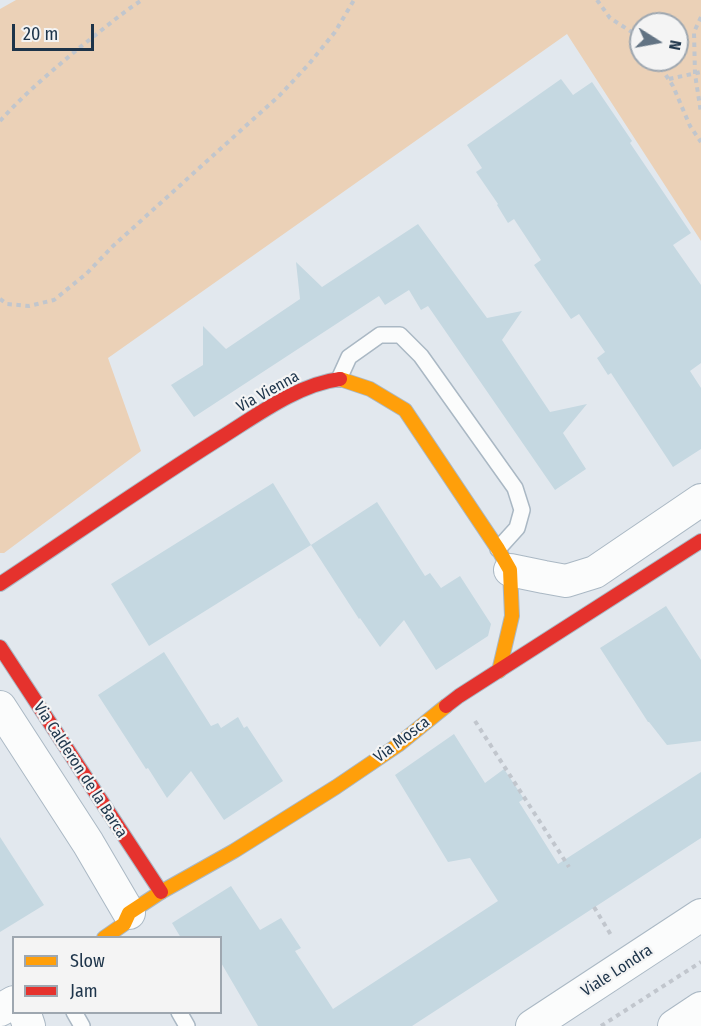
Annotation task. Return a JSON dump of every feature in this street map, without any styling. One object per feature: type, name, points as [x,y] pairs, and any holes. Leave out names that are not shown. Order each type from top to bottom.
[{"type":"street","points":[[339,379],[370,389],[405,410],[504,559],[512,616],[499,671]]},
{"type":"street","name":"Via Vienna","points":[[0,585],[187,459],[272,406],[307,388],[339,379]]},
{"type":"street","points":[[504,559],[544,578],[566,581],[596,572],[701,500]]},
{"type":"street","name":"Via Mosca","points":[[108,936],[129,925],[161,892],[234,851],[336,787],[398,745],[459,696],[698,549]]},
{"type":"street","name":"Via Calderon de la Barca","points":[[0,647],[161,892]]},
{"type":"street","name":"Via Calderon de la Barca","points":[[0,707],[88,843],[129,925]]},
{"type":"street","name":"Viale Londra","points":[[532,1026],[701,915]]},
{"type":"street","points":[[674,1026],[701,1008]]},
{"type":"lane","points":[[339,379],[349,357],[380,335],[400,335],[421,356],[515,488],[522,510],[504,559]]},
{"type":"path","points":[[0,121],[22,97],[56,68],[142,0]]},
{"type":"path","points":[[0,299],[7,304],[29,306],[54,300],[86,274],[113,246],[280,95],[335,32],[354,0]]},
{"type":"path","points":[[597,0],[610,18],[629,30]]},
{"type":"path","points":[[701,17],[694,32],[695,74],[701,113]]},
{"type":"path","points":[[664,72],[673,86],[690,126],[701,142]]},
{"type":"path","points":[[669,80],[701,72]]},
{"type":"path","points":[[459,696],[569,867]]},
{"type":"path","points":[[594,907],[611,935]]},
{"type":"path","points":[[601,1026],[701,962]]},
{"type":"shaded area","points":[[16,0],[701,0],[701,241],[567,34],[108,358],[141,451],[4,553],[0,553],[0,9]]},
{"type":"building","points":[[561,79],[573,95],[592,82],[691,233],[673,245],[701,285],[701,363],[690,371],[701,388],[701,449],[673,467],[611,373],[608,375],[597,358],[605,352],[579,314],[571,319],[534,265],[541,260],[514,219],[508,223],[476,172],[482,168],[467,145]]},
{"type":"building","points":[[418,224],[487,318],[522,311],[502,340],[550,412],[587,404],[563,433],[586,469],[555,490],[428,306],[421,310],[409,290],[385,305],[379,296],[194,417],[171,385],[203,365],[203,326],[226,349],[300,299],[296,262],[322,287]]},
{"type":"building","points":[[273,483],[311,545],[149,646],[111,584]]},
{"type":"building","points":[[377,502],[425,576],[430,573],[441,588],[460,576],[491,624],[488,636],[436,670],[404,620],[380,647],[311,545]]},
{"type":"building","points":[[666,606],[701,660],[701,741],[667,745],[648,722],[600,648]]},
{"type":"building","points":[[164,652],[211,726],[218,723],[221,728],[238,717],[244,728],[247,726],[283,781],[224,820],[191,771],[167,798],[98,695]]},
{"type":"building","points":[[454,734],[485,783],[504,769],[524,799],[519,802],[558,864],[701,772],[701,838],[412,1026],[258,1026],[222,964],[222,936],[180,936],[172,923],[231,886],[260,930],[281,918],[301,948],[295,951],[333,1009],[498,901],[470,858],[448,862],[395,775]]},
{"type":"building","points":[[0,837],[44,905],[0,932]]},
{"type":"traffic: slow","points":[[340,379],[370,389],[405,410],[510,570],[512,616],[499,671]]},
{"type":"traffic: slow","points":[[107,936],[124,924],[129,913],[336,787],[398,745],[446,706]]},
{"type":"traffic: jam","points":[[0,584],[264,410],[309,387],[340,379]]},
{"type":"traffic: jam","points":[[446,706],[701,541]]},
{"type":"traffic: jam","points":[[0,647],[161,892]]}]
